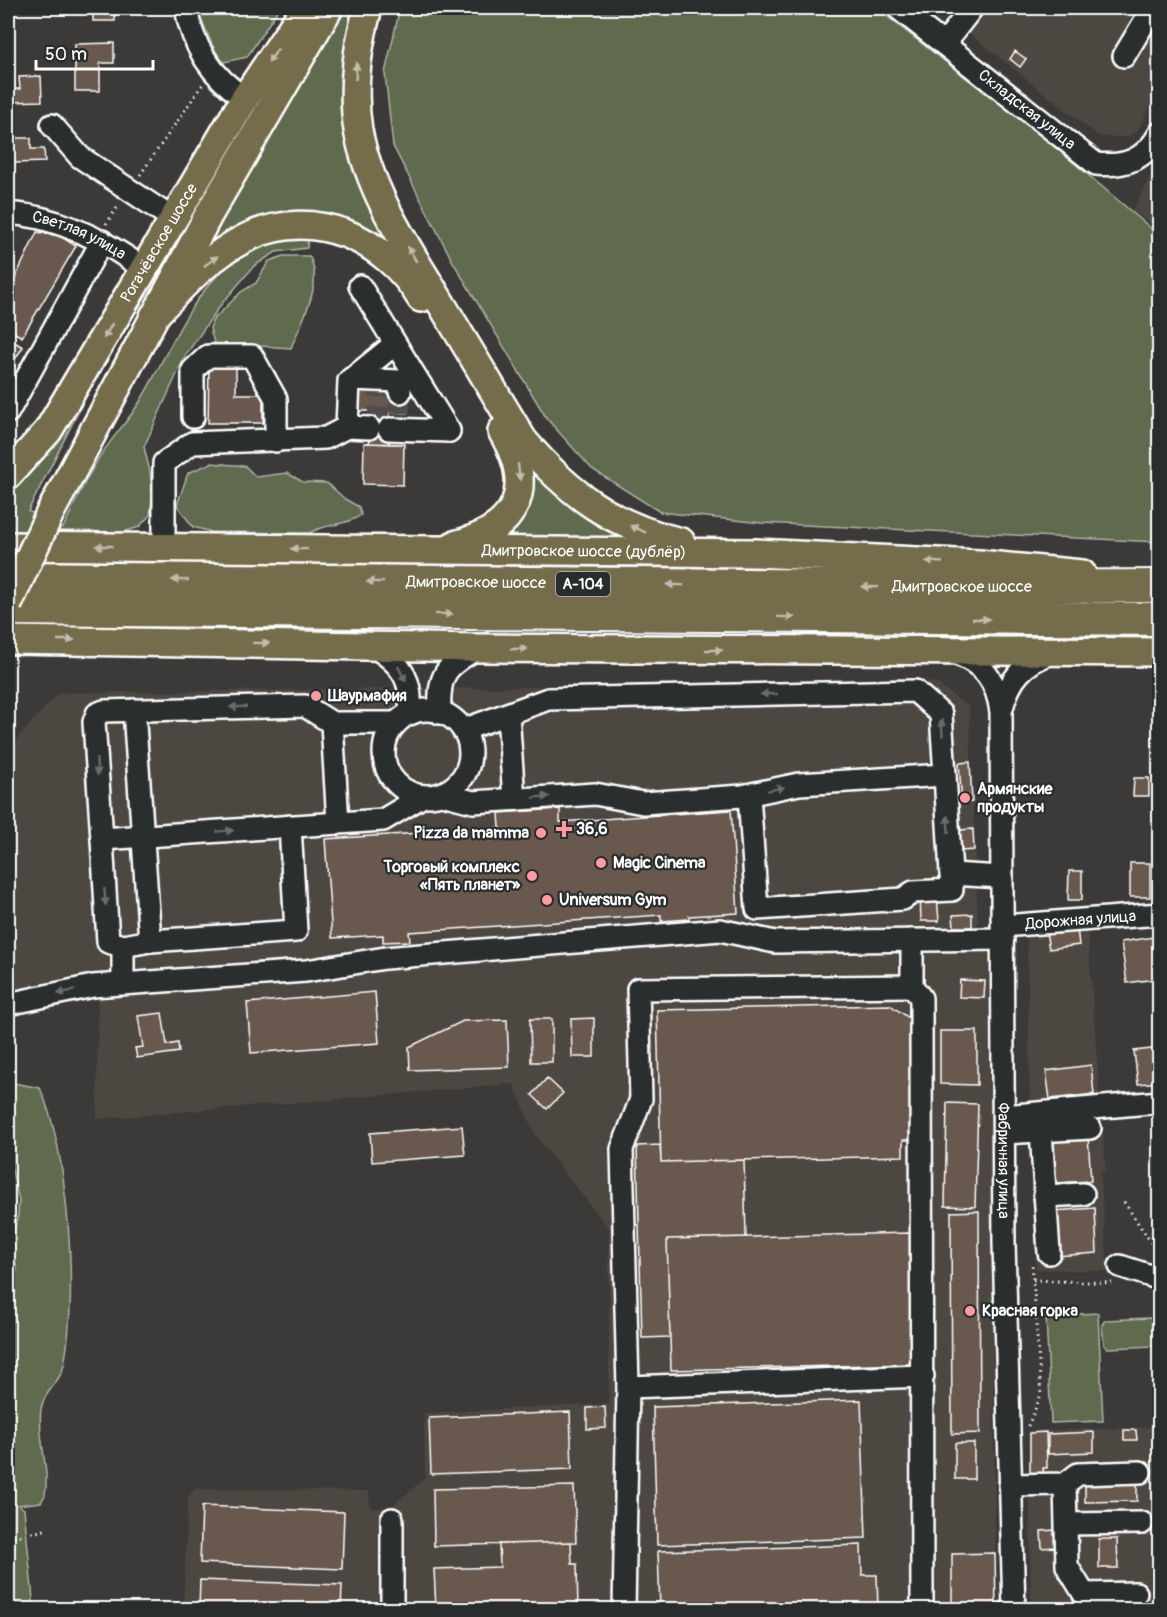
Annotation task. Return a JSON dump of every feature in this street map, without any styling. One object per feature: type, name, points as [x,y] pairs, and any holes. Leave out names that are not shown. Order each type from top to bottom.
[{"type":"highway","name":"Дмитровское шоссе","points":[[8,578],[964,588],[1160,584]]},
{"type":"highway","name":"Дмитровское шоссе","points":[[8,609],[1160,619]]},
{"type":"main road","name":"Рогачёвское шоссе","points":[[8,475],[48,430],[245,98],[305,8]]},
{"type":"main road","points":[[8,604],[50,513],[209,213],[329,8]]},
{"type":"main road","points":[[368,8],[355,66],[355,98],[358,131],[368,163],[384,205],[523,440],[580,497],[604,513],[652,535],[756,553]]},
{"type":"main road","points":[[154,316],[193,275],[224,252],[249,237],[278,228],[300,226],[340,230],[372,245],[386,257],[417,292],[513,450],[520,479],[518,497],[506,518],[493,529],[457,545],[425,550]]},
{"type":"main road","name":"Дмитровское шоссе (дублёр)","points":[[8,546],[756,553],[979,564],[1160,584]]},
{"type":"main road","points":[[8,640],[478,648],[1160,652]]},
{"type":"street","points":[[186,8],[189,29],[212,71],[245,98]]},
{"type":"street","name":"Складская улица","points":[[898,8],[1096,164],[1114,166],[1144,156],[1160,134]]},
{"type":"street","points":[[944,44],[972,8]]},
{"type":"street","points":[[1124,57],[1150,13],[1160,14]]},
{"type":"street","points":[[52,125],[80,157],[173,219]]},
{"type":"street","name":"Светлая улица","points":[[8,213],[71,227],[99,239],[144,269]]},
{"type":"street","points":[[8,412],[99,239]]},
{"type":"street","points":[[360,286],[449,431],[375,406]]},
{"type":"street","points":[[164,547],[164,463],[192,442],[326,438],[375,406],[395,344]]},
{"type":"street","points":[[193,417],[193,370],[208,356],[252,356],[276,399],[276,441]]},
{"type":"street","points":[[373,646],[395,661],[410,689],[404,718],[386,740],[386,768],[397,784],[432,795],[473,802],[595,794],[643,802],[749,795],[799,784],[945,775]]},
{"type":"street","points":[[440,712],[439,687],[445,672],[457,660],[478,648]]},
{"type":"street","name":"Фабричная улица","points":[[948,652],[967,657],[992,678],[999,692],[1001,712],[1004,1124],[1014,1610]]},
{"type":"street","name":"Фабричная улица","points":[[1001,712],[1013,678],[1034,659],[1055,652]]},
{"type":"street","points":[[463,730],[549,699],[915,691],[941,714],[952,890],[913,892],[903,899],[757,909],[749,795]]},
{"type":"street","points":[[102,839],[142,836],[290,826],[383,820],[458,783],[467,767],[470,748],[463,730],[457,722],[440,712],[421,711],[404,718],[332,723],[305,706],[104,711],[97,714],[94,722],[108,942],[123,946],[150,941],[296,931],[290,826]]},
{"type":"street","points":[[134,710],[150,941]]},
{"type":"street","points":[[508,714],[514,799]]},
{"type":"street","points":[[332,723],[338,823]]},
{"type":"street","points":[[951,874],[1002,877]]},
{"type":"street","name":"Дорожная улица","points":[[8,1004],[93,986],[306,971],[385,958],[720,930],[775,942],[912,940],[1160,914]]},
{"type":"street","points":[[912,940],[912,986],[921,998],[923,1376],[921,1610]]},
{"type":"street","points":[[123,946],[123,983]]},
{"type":"street","points":[[624,1610],[628,1387],[622,1149],[641,1100],[638,989],[912,986]]},
{"type":"street","points":[[1004,1124],[1160,1102]]},
{"type":"street","points":[[1004,1124],[1041,1131],[1090,1128]]},
{"type":"street","points":[[1040,1255],[1045,1196],[1041,1131]]},
{"type":"street","points":[[1045,1196],[1083,1194]]},
{"type":"street","points":[[1117,1275],[1160,1279]]},
{"type":"street","points":[[628,1387],[923,1376]]},
{"type":"street","points":[[1011,1485],[1065,1484],[1078,1474],[1140,1472]]},
{"type":"street","points":[[1065,1484],[1067,1566],[1084,1594],[1136,1593]]},
{"type":"street","points":[[392,1520],[392,1610]]},
{"type":"street","points":[[1066,1524],[1142,1523]]},
{"type":"path","points":[[99,239],[212,71]]},
{"type":"path","points":[[1124,1202],[1160,1256]]},
{"type":"path","points":[[1027,1428],[1041,1395],[1033,1280],[1040,1255]]},
{"type":"path","points":[[1033,1280],[1117,1275]]},
{"type":"path","points":[[8,1538],[45,1530]]},
{"type":"shaded area","points":[[937,8],[1159,8],[1159,88],[1138,130],[1127,137],[1100,137]]},
{"type":"shaded area","points":[[1159,159],[1159,230],[1133,210]]},
{"type":"shaded area","points":[[934,682],[969,707],[979,952],[988,952],[996,1609],[183,1609],[188,1497],[195,1489],[369,1491],[370,1508],[390,1508],[425,1478],[424,1413],[609,1404],[609,1229],[535,1135],[514,1084],[97,1119],[98,972],[8,991],[8,766],[18,737],[59,693]]},
{"type":"shaded area","points":[[1087,925],[1100,1099],[1030,1106],[1027,929]]},
{"type":"shaded area","points":[[8,1111],[27,1246],[8,1414]]},
{"type":"shaded area","points":[[1074,1114],[1102,1121],[1106,1171],[1100,1172],[1108,1271],[1036,1269],[1031,1125]]},
{"type":"shaded area","points":[[1159,1427],[1159,1609],[1031,1609],[1029,1431]]},
{"type":"green space","points":[[196,8],[279,8],[247,57],[224,62],[215,50]]},
{"type":"green space","points":[[344,8],[358,8],[349,43],[392,241],[390,246],[367,233],[213,239],[212,233]]},
{"type":"green space","points":[[400,8],[876,8],[1054,146],[1159,235],[1159,542],[762,523],[660,512],[592,469],[547,419],[453,262],[393,146],[385,73]]},
{"type":"green space","points":[[292,238],[308,239],[307,248],[276,252],[254,266],[219,307],[185,356],[144,447],[150,472],[152,497],[150,515],[139,527],[121,533],[8,533],[8,487],[89,383],[91,387],[28,511],[63,528],[91,471],[141,400],[198,299],[215,278],[236,260],[261,247]]},
{"type":"green space","points":[[283,256],[309,256],[313,266],[313,290],[310,302],[291,348],[214,343],[210,328],[213,320],[241,292],[256,283],[269,261]]},
{"type":"green space","points":[[211,463],[245,466],[256,477],[287,473],[303,482],[327,483],[345,499],[359,507],[361,515],[355,519],[309,533],[212,532],[193,527],[177,505],[188,473]]},
{"type":"green space","points":[[535,468],[625,537],[623,540],[507,539],[506,534],[530,471]]},
{"type":"green space","points":[[8,1082],[40,1088],[50,1116],[64,1186],[70,1264],[68,1336],[64,1365],[60,1377],[45,1397],[41,1409],[40,1420],[46,1474],[45,1495],[41,1502],[18,1505],[24,1509],[34,1609],[8,1609],[8,1289],[17,1270],[10,1241],[18,1216],[19,1200],[8,1154]]},
{"type":"green space","points":[[1098,1313],[1103,1421],[1051,1423],[1046,1316]]},
{"type":"green space","points":[[1151,1318],[1156,1323],[1154,1346],[1108,1348],[1104,1345],[1102,1325],[1105,1320]]},
{"type":"building","points":[[93,8],[115,8],[115,21],[93,21]]},
{"type":"building","points":[[114,43],[114,63],[100,63],[100,91],[75,91],[75,44]]},
{"type":"building","points":[[1015,51],[1026,59],[1020,67],[1010,59]]},
{"type":"building","points":[[41,76],[42,101],[8,102],[8,89],[20,89],[19,77]]},
{"type":"building","points":[[12,138],[31,138],[31,149],[44,149],[45,162],[13,163]]},
{"type":"building","points":[[37,232],[60,236],[76,246],[22,337],[8,329],[8,293]]},
{"type":"building","points":[[11,340],[23,347],[8,370],[8,345]]},
{"type":"building","points":[[209,364],[236,365],[236,394],[263,394],[263,423],[208,423]]},
{"type":"building","points":[[357,391],[407,392],[407,413],[389,412],[389,444],[369,443],[370,411],[356,411]]},
{"type":"building","points":[[364,443],[404,444],[403,485],[363,484]]},
{"type":"building","points":[[970,762],[972,802],[962,803],[959,763]]},
{"type":"building","points":[[1134,778],[1149,778],[1149,796],[1133,796]]},
{"type":"building","name":"Торговый комплекс «Пять планет»","points":[[560,809],[560,822],[731,810],[738,913],[689,916],[689,919],[661,921],[661,915],[409,932],[410,941],[383,942],[383,935],[332,938],[325,839],[500,828],[499,813]]},
{"type":"building","points":[[973,829],[974,850],[961,851],[959,830]]},
{"type":"building","points":[[1130,863],[1150,863],[1150,897],[1130,897]]},
{"type":"building","points":[[1069,871],[1082,871],[1082,900],[1068,900]]},
{"type":"building","points":[[920,897],[937,897],[939,921],[921,921]]},
{"type":"building","points":[[972,914],[972,927],[954,927],[953,915]]},
{"type":"building","points":[[1077,928],[1079,945],[1049,949],[1046,932]]},
{"type":"building","points":[[1160,936],[1160,963],[1153,964],[1155,979],[1127,983],[1121,942]]},
{"type":"building","points":[[960,980],[985,981],[984,998],[959,997]]},
{"type":"building","points":[[375,992],[379,1043],[251,1053],[247,1003]]},
{"type":"building","points":[[890,1005],[912,1020],[915,1140],[903,1140],[903,1156],[661,1162],[657,1010]]},
{"type":"building","points":[[162,1013],[167,1045],[178,1043],[179,1052],[137,1058],[135,1048],[143,1047],[138,1016]]},
{"type":"building","points":[[594,1018],[594,1057],[572,1057],[571,1019]]},
{"type":"building","points":[[530,1019],[552,1019],[552,1062],[531,1062]]},
{"type":"building","points":[[507,1020],[509,1067],[410,1070],[409,1047],[463,1021]]},
{"type":"building","points":[[940,1031],[977,1031],[977,1085],[940,1084]]},
{"type":"building","points":[[1160,1048],[1160,1082],[1138,1084],[1134,1051]]},
{"type":"building","points":[[1091,1065],[1094,1094],[1050,1099],[1046,1071]]},
{"type":"building","points":[[547,1078],[563,1093],[547,1109],[532,1095]]},
{"type":"building","points":[[947,1103],[978,1104],[975,1207],[945,1206]]},
{"type":"building","points":[[462,1126],[465,1155],[372,1162],[370,1133]]},
{"type":"building","points":[[1088,1136],[1091,1181],[1055,1183],[1053,1138]]},
{"type":"building","points":[[660,1145],[661,1162],[744,1160],[746,1237],[667,1239],[670,1337],[642,1338],[637,1146]]},
{"type":"building","points":[[1095,1208],[1097,1253],[1056,1256],[1053,1211]]},
{"type":"building","points":[[979,1211],[980,1433],[952,1434],[951,1212]]},
{"type":"building","points":[[910,1233],[913,1364],[671,1370],[667,1239]]},
{"type":"building","points":[[861,1400],[866,1538],[657,1545],[653,1407]]},
{"type":"building","points":[[605,1407],[606,1428],[587,1429],[587,1408]]},
{"type":"building","points":[[570,1412],[572,1469],[431,1474],[429,1418]]},
{"type":"building","points":[[1124,1430],[1136,1430],[1137,1440],[1124,1440]]},
{"type":"building","points":[[1046,1432],[1047,1468],[1043,1468],[1044,1476],[1030,1477],[1030,1433]]},
{"type":"building","points":[[1094,1432],[1094,1452],[1048,1454],[1048,1434]]},
{"type":"building","points":[[955,1443],[974,1443],[974,1479],[955,1479]]},
{"type":"building","points":[[1137,1481],[1137,1501],[1085,1502],[1085,1482]]},
{"type":"building","points":[[574,1486],[576,1542],[434,1546],[433,1489]]},
{"type":"building","points":[[202,1506],[344,1512],[342,1569],[200,1563]]},
{"type":"building","points":[[1056,1530],[1056,1547],[1042,1548],[1041,1531]]},
{"type":"building","points":[[1099,1539],[1117,1539],[1118,1568],[1099,1568]]},
{"type":"building","points":[[571,1542],[572,1564],[577,1564],[578,1610],[436,1610],[434,1569],[500,1567],[499,1544]]},
{"type":"building","points":[[861,1545],[862,1575],[877,1575],[878,1610],[660,1610],[658,1551]]},
{"type":"building","points":[[995,1553],[996,1610],[952,1610],[952,1554]]},
{"type":"building","points":[[200,1580],[342,1585],[341,1610],[199,1610]]},
{"type":"tunnel","points":[[378,428],[379,391]]},
{"type":"tunnel","points":[[399,413],[400,392]]},
{"type":"place","name":"Шаурмафия","points":[[316,696]]},
{"type":"place","name":"Армянские продукты","points":[[965,798]]},
{"type":"place","name":"36,6","points":[[564,829]]},
{"type":"place","name":"Pizza da mamma","points":[[541,833]]},
{"type":"place","name":"Magic Cinema","points":[[601,863]]},
{"type":"place","name":"Торговый комплекс «Пять планет»","points":[[532,876]]},
{"type":"place","name":"Universum Gym","points":[[547,900]]},
{"type":"place","name":"Красная горка","points":[[970,1311]]}]
